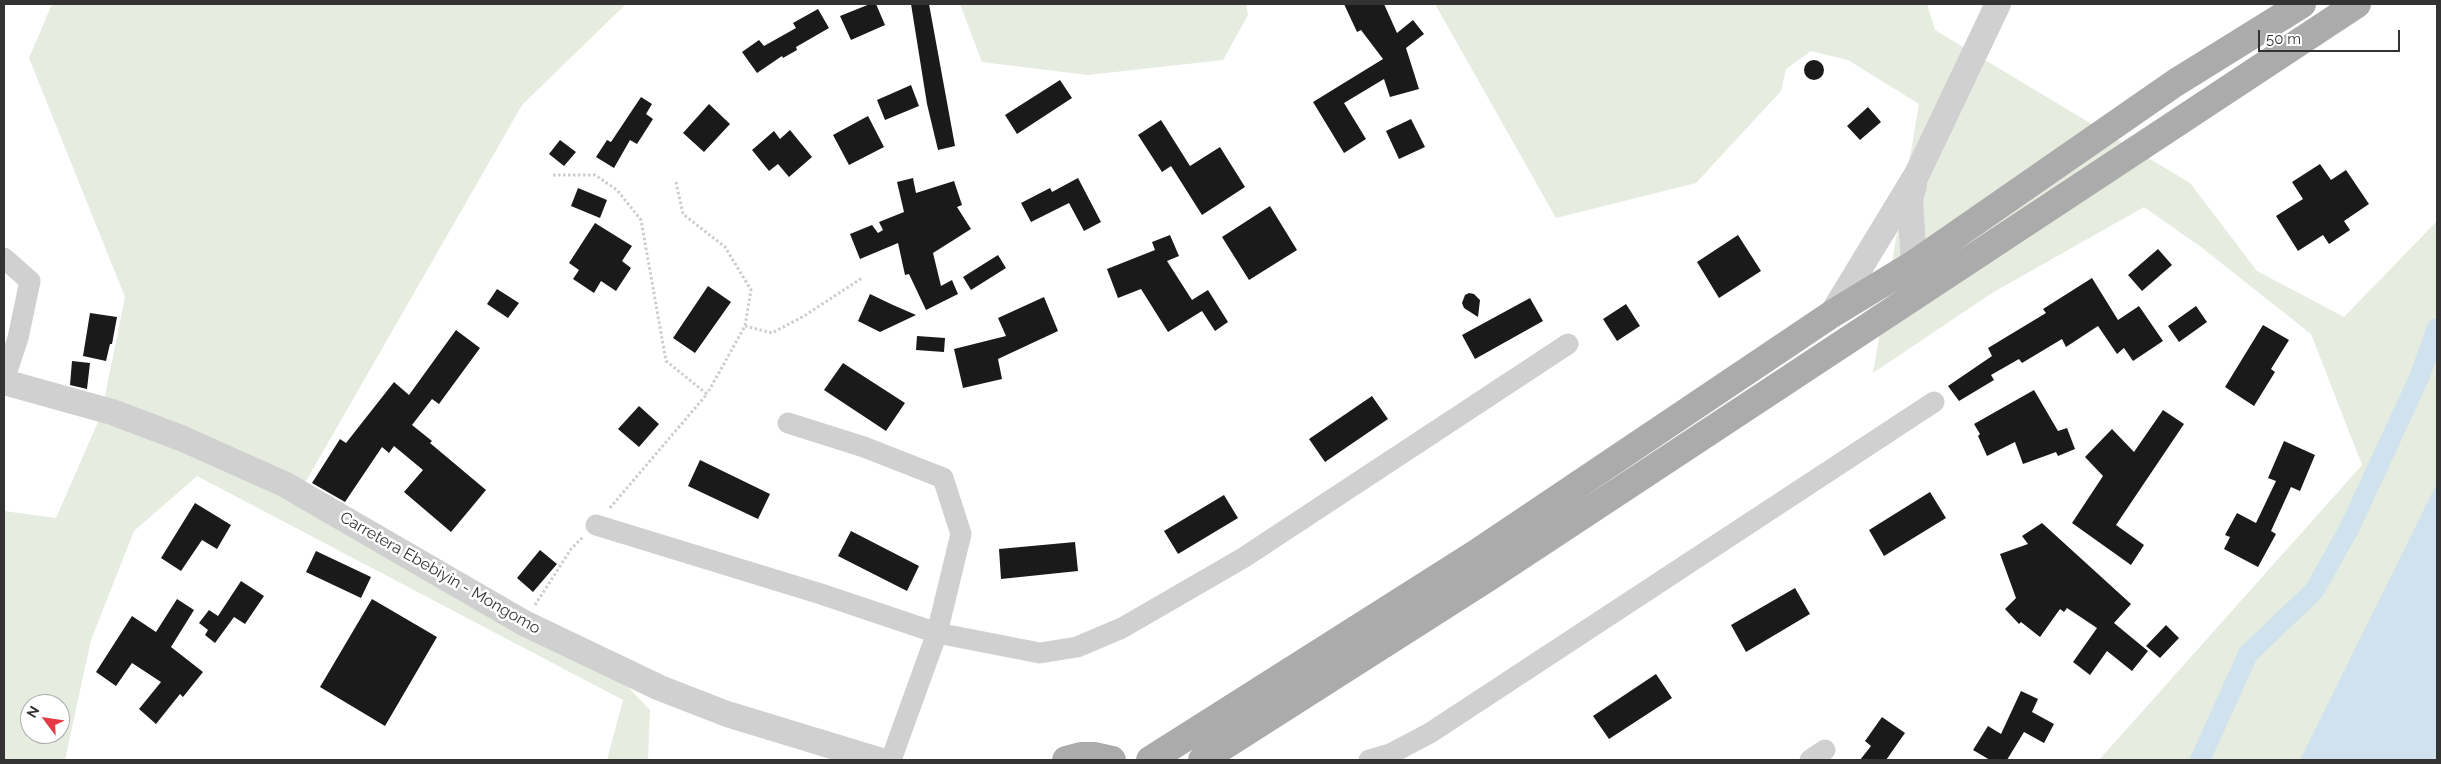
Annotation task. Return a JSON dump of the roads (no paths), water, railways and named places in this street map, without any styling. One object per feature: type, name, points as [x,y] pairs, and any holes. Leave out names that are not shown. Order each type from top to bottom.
[{"type":"main road","points":[[1150,760],[1476,554],[1832,314],[1914,264],[2175,83],[2302,4]]},
{"type":"main road","points":[[1202,760],[1490,577],[2357,4]]},
{"type":"main road","points":[[1066,760],[1081,756],[1094,756],[1112,760]]},
{"type":"street","points":[[1832,314],[1917,174],[1998,4]]},
{"type":"street","points":[[1903,303],[1914,264],[1910,200],[1917,174]]},
{"type":"street","points":[[4,258],[30,281],[18,338],[4,381]]},
{"type":"street","points":[[596,526],[822,594],[937,633],[1040,653],[1077,647],[1122,628],[1243,558],[1568,344]]},
{"type":"street","name":"Carretera Ebebiyin - Mongomo","points":[[4,381],[112,412],[181,438],[284,484],[524,623],[660,688],[727,714],[878,760]]},
{"type":"street","points":[[1369,760],[1390,754],[1430,732],[1934,402]]},
{"type":"street","points":[[788,423],[864,447],[943,478],[961,534],[937,633],[892,760]]},
{"type":"water","points":[[2436,485],[2437,760],[2300,760]]},
{"type":"waterway","points":[[2200,760],[2248,654],[2314,591],[2349,529],[2419,378],[2437,328]]}]
